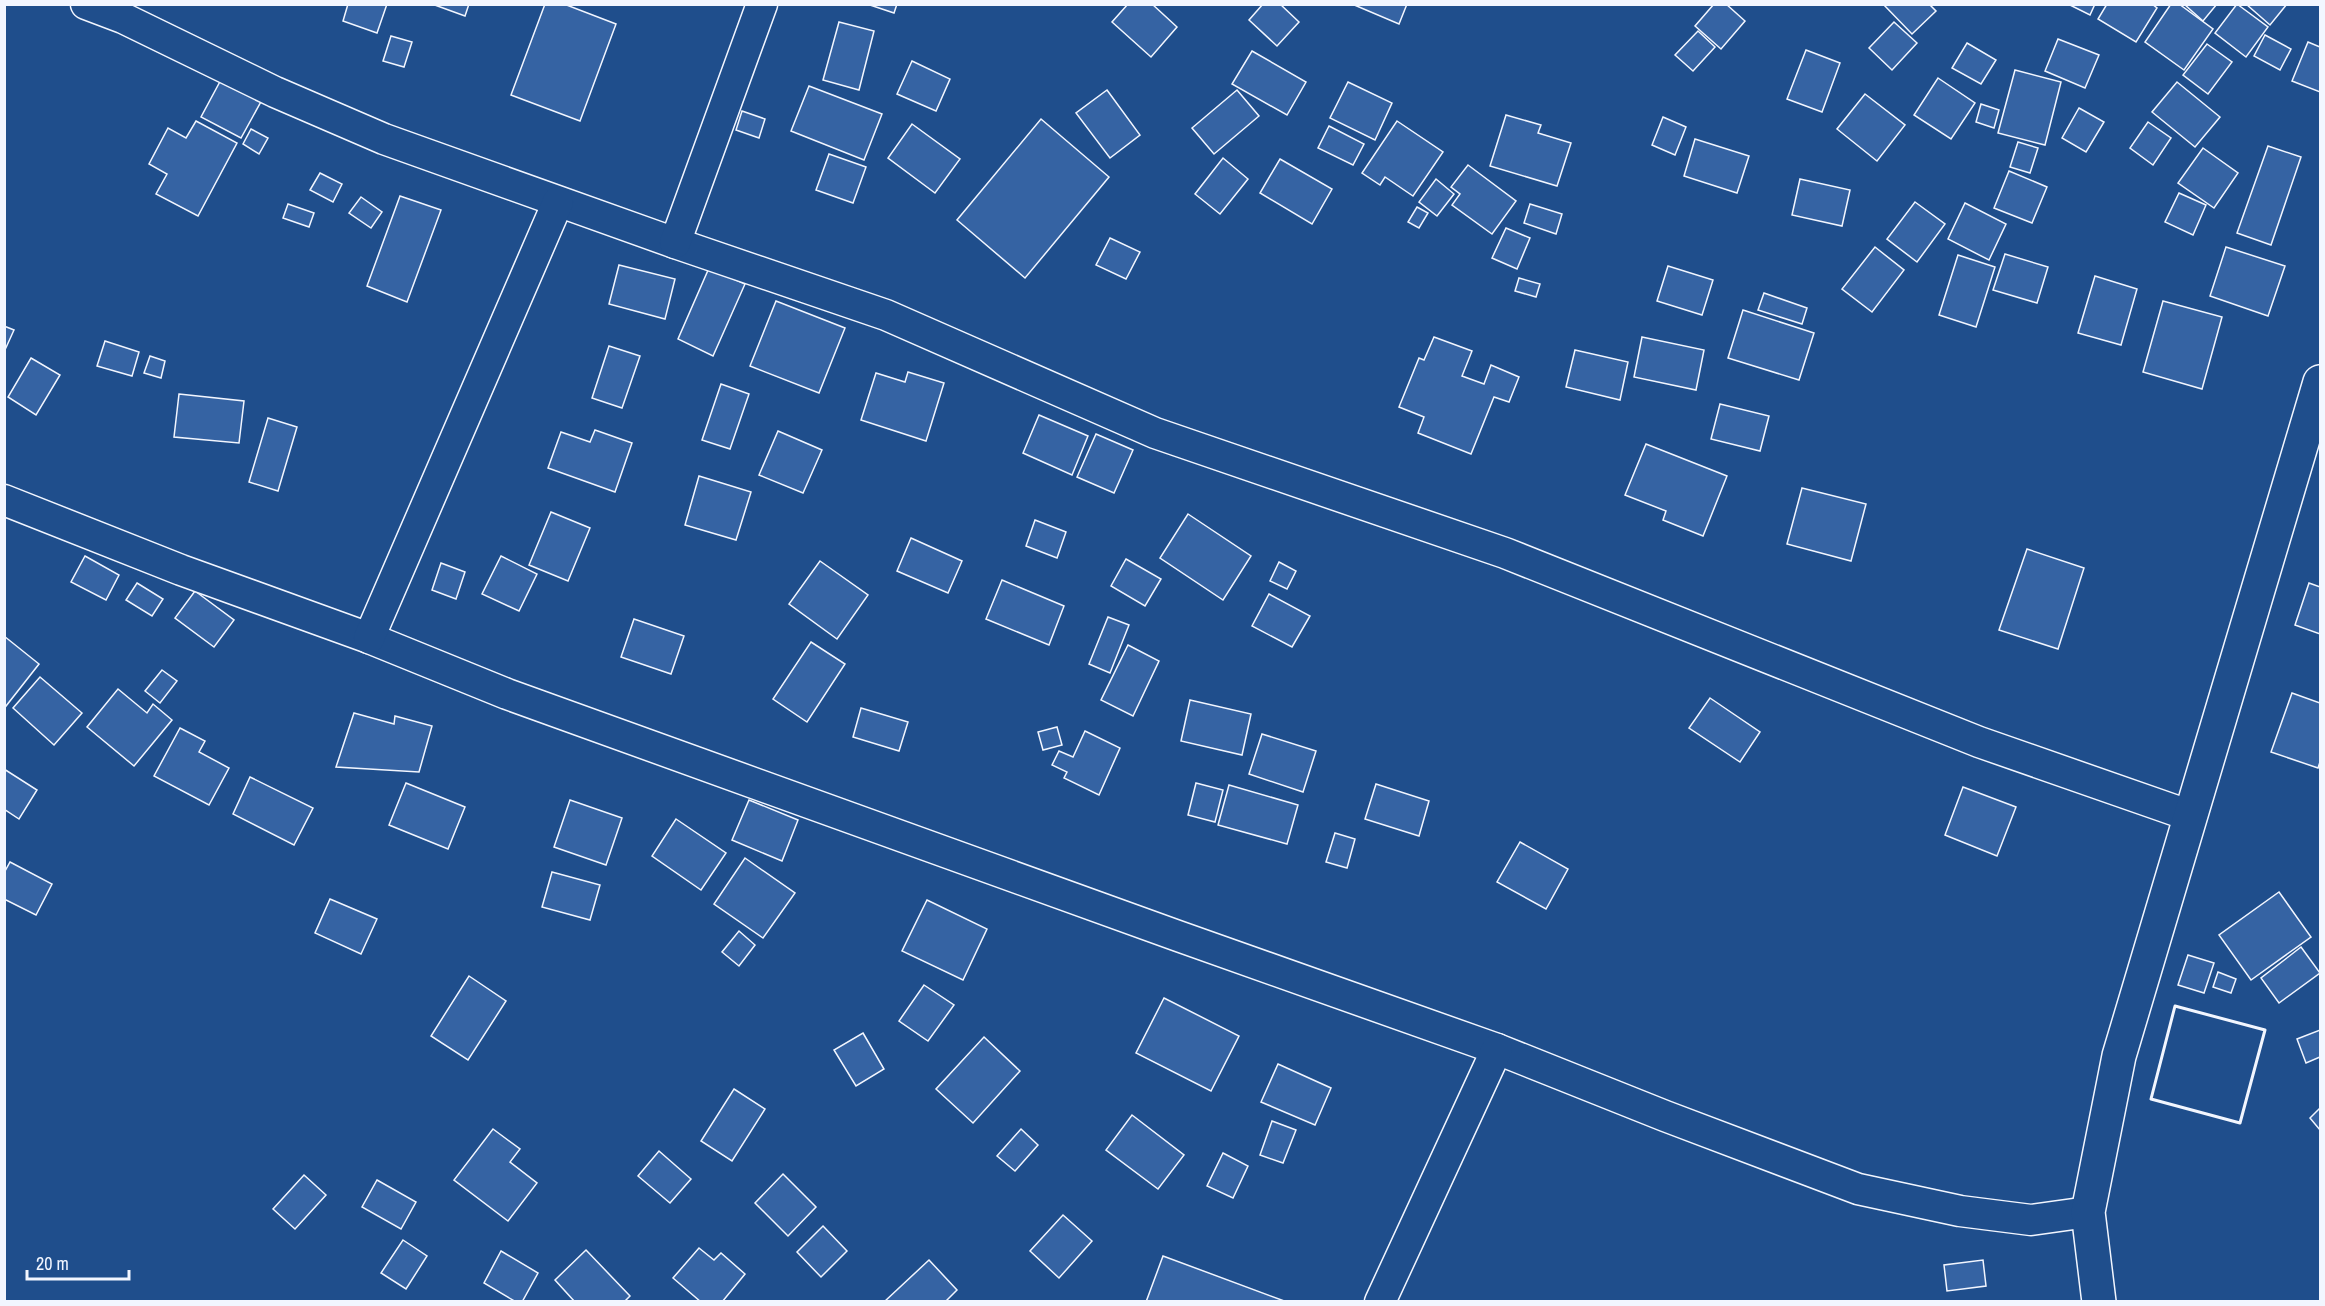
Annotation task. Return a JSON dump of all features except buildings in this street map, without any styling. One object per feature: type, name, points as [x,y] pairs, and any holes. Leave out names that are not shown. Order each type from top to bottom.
[{"type":"main road","points":[[2099,1302],[2088,1212],[2119,1056],[2320,382]]},
{"type":"street","points":[[86,4],[123,18],[275,92],[384,139],[558,202],[886,315],[1155,433],[1505,554],[1770,657],[1979,742],[2191,816]]},
{"type":"street","points":[[675,243],[762,4]]},
{"type":"street","points":[[369,638],[558,202]]},
{"type":"street","points":[[4,500],[181,570],[369,638],[507,694],[741,780],[1497,1049],[1858,1189],[1960,1211],[2031,1220],[2088,1212]]},
{"type":"street","points":[[1380,1302],[1497,1049]]},
{"type":"wall","points":[[2175,1006],[2265,1030],[2240,1123],[2151,1099],[2175,1006]]}]
